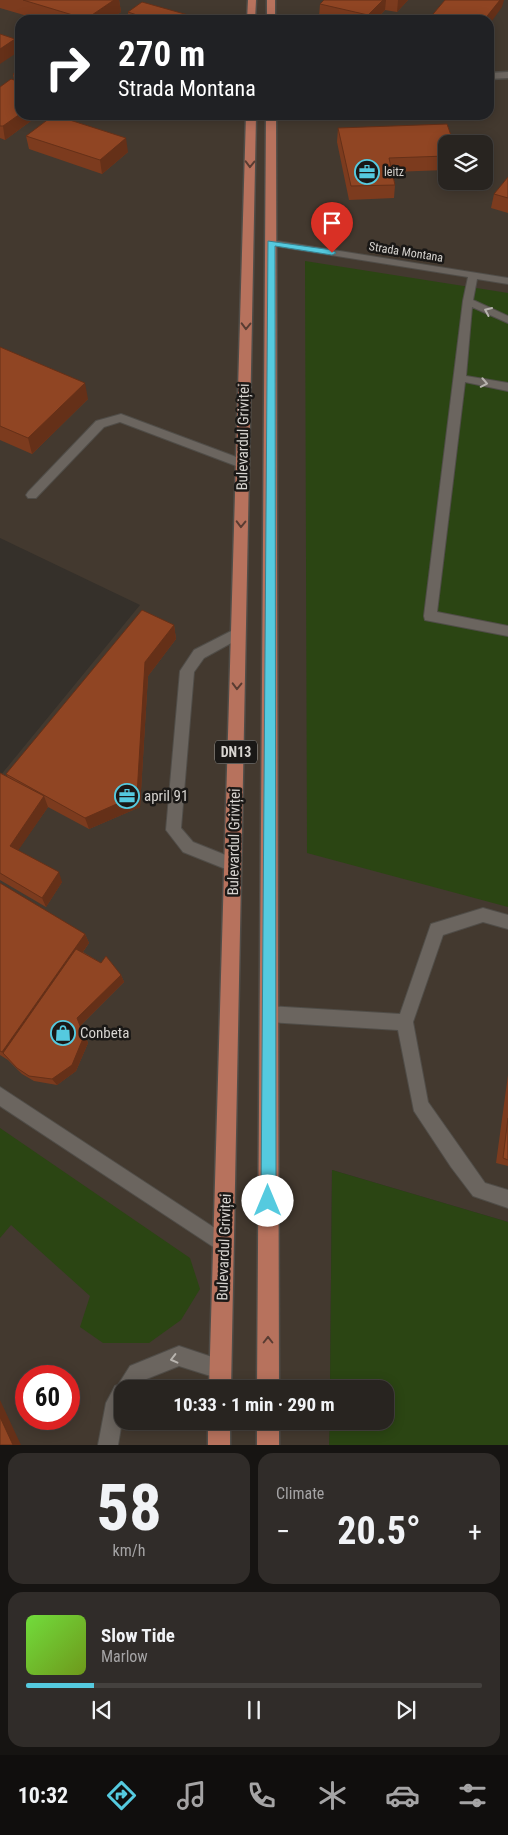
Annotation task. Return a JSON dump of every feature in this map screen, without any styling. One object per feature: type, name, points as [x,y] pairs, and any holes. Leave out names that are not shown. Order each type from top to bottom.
[{"type":"main road","points":[[251,15],[252,0]]},
{"type":"main road","points":[[271,15],[272,0]]},
{"type":"main road","name":"Bulevardul Griviței","points":[[220,1380],[251,120]]},
{"type":"main road","name":"Bulevardul Griviței","points":[[268,1380],[271,120]]},
{"type":"main road","points":[[219,1430],[219,1445]]},
{"type":"main road","points":[[268,1430],[268,1445]]},
{"type":"street","points":[[494,76],[508,75]]},
{"type":"lane","name":"Strada Montana","points":[[271,243],[508,281]]},
{"type":"lane","points":[[473,276],[468,301],[430,616],[508,631]]},
{"type":"lane","points":[[468,301],[508,320]]},
{"type":"lane","points":[[460,378],[508,388]]},
{"type":"lane","points":[[32,495],[100,424],[121,418],[242,464]]},
{"type":"lane","points":[[233,865],[188,847],[173,830],[187,671],[199,654],[239,632]]},
{"type":"lane","points":[[508,922],[483,915],[437,929],[405,1022],[420,1105],[457,1161],[479,1190],[508,1199]]},
{"type":"lane","points":[[268,1014],[405,1022]]},
{"type":"lane","points":[[0,1096],[224,1244]]},
{"type":"lane","points":[[132,1380],[137,1373],[179,1356],[220,1369]]},
{"type":"lane","points":[[108,1445],[114,1414]]},
{"type":"shaded area","points":[[0,0],[508,0],[508,1222],[332,1170],[330,1380],[114,1380],[114,1430],[330,1430],[329,1445],[0,1445],[0,776],[140,605],[0,538]]},
{"type":"green space","points":[[305,261],[508,293],[508,907],[307,853]]},
{"type":"green space","points":[[0,1128],[190,1258],[200,1289],[181,1320],[149,1343],[103,1343],[80,1327],[90,1296],[11,1225],[0,1238]]},
{"type":"green space","points":[[332,1170],[508,1222],[508,1445],[329,1445],[330,1430],[394,1430],[394,1380],[330,1380]]},
{"type":"building","points":[[23,0],[114,0],[92,15],[73,15]]},
{"type":"building","points":[[324,0],[383,0],[368,15],[320,4]]},
{"type":"building","points":[[445,0],[500,0],[488,15],[432,15]]},
{"type":"building","points":[[142,2],[188,15],[137,15],[128,12]]},
{"type":"building","points":[[0,34],[15,39],[0,49]]},
{"type":"building","points":[[11,79],[15,80],[15,118],[3,126],[0,126],[0,87]]},
{"type":"building","points":[[47,120],[70,120],[126,138],[100,160],[26,136]]},
{"type":"building","points":[[447,124],[451,135],[438,135],[438,156],[389,158],[395,185],[351,186],[338,128]]},
{"type":"building","points":[[508,177],[508,198],[494,194]]},
{"type":"building","points":[[0,347],[85,383],[28,438],[0,426]]},
{"type":"building","points":[[142,610],[174,625],[145,662],[137,795],[85,818],[6,774]]},
{"type":"building","points":[[0,773],[44,796],[10,846],[59,872],[42,898],[0,873]]},
{"type":"building","points":[[0,883],[85,934],[2,1052],[0,1051]]},
{"type":"building","points":[[76,949],[101,963],[106,956],[121,975],[77,1018],[84,1036],[72,1065],[52,1079],[29,1076],[17,1068],[3,1053]]},
{"type":"building","points":[[508,1118],[508,1160],[503,1158]]},
{"type":"building","points":[[0,1417],[13,1445],[0,1445]]},
{"type":"place","name":"leitz","points":[[367,172]]},
{"type":"place","name":"april 91","points":[[127,796]]},
{"type":"place","name":"Conbeta","points":[[63,1033]]},
{"type":"route","points":[[268,1201],[271,243],[332,253]]}]
